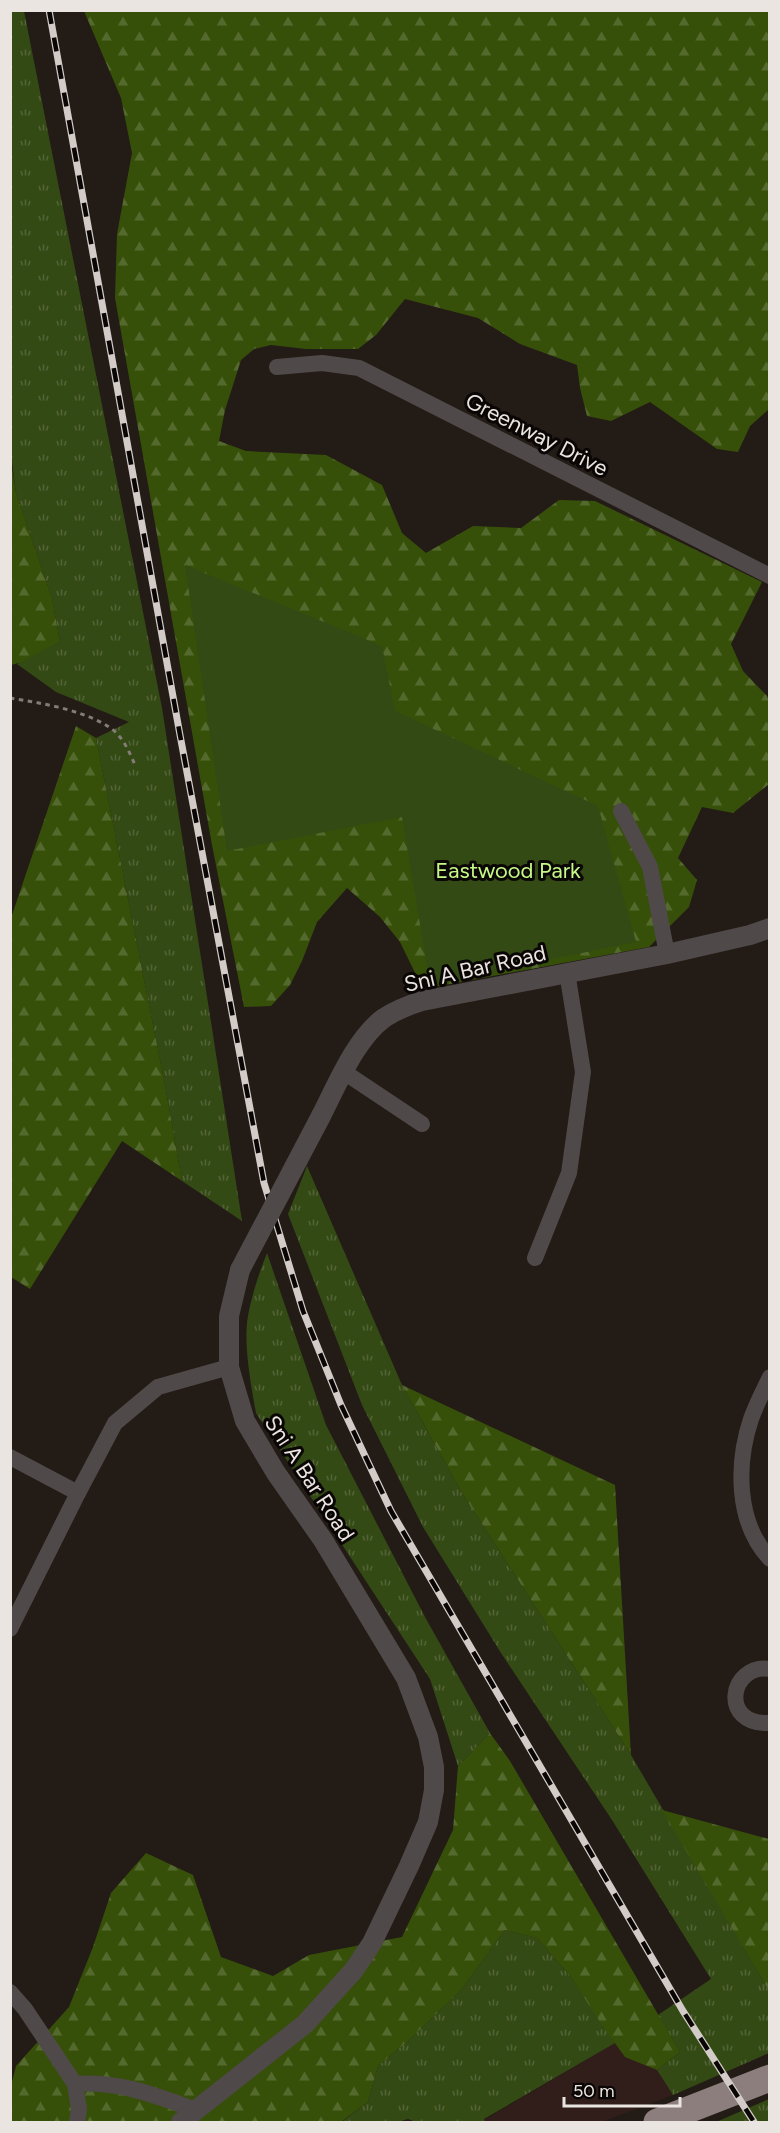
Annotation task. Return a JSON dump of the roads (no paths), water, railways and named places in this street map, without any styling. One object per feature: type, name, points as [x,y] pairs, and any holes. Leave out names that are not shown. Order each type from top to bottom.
[{"type":"highway","points":[[657,2122],[770,2078]]},
{"type":"street","name":"Greenway Drive","points":[[277,367],[322,363],[359,368],[770,576]]},
{"type":"street","points":[[621,811],[650,867],[667,954]]},
{"type":"street","name":"Sni A Bar Road","points":[[189,2116],[304,2024],[354,1970],[372,1944],[409,1866],[428,1822],[434,1790],[434,1767],[428,1737],[406,1678],[323,1540],[276,1473],[245,1421],[229,1367],[229,1316],[240,1270],[344,1072],[367,1034],[383,1019],[423,1000],[667,954],[750,935],[770,928]]},
{"type":"street","points":[[535,1258],[569,1173],[583,1072],[567,972]]},
{"type":"street","points":[[344,1072],[422,1124]]},
{"type":"street","points":[[10,1629],[115,1423],[158,1387],[229,1367]]},
{"type":"street","points":[[770,1377],[750,1420],[742,1460],[741,1491],[749,1526],[770,1559]]},
{"type":"street","points":[[10,1457],[78,1493]]},
{"type":"street","points":[[770,1669],[759,1668],[752,1671],[738,1686],[734,1699],[738,1709],[745,1717],[753,1721],[770,1723]]},
{"type":"street","points":[[10,1992],[25,2009],[75,2084],[79,2109],[77,2122]]},
{"type":"street","points":[[75,2084],[94,2082],[143,2091],[189,2116]]},
{"type":"railway","points":[[49,10],[180,735],[264,1183],[303,1311],[341,1405],[391,1511],[683,2011],[754,2122]]},
{"type":"park label","name":"Eastwood Park","points":[[508,870]]}]
